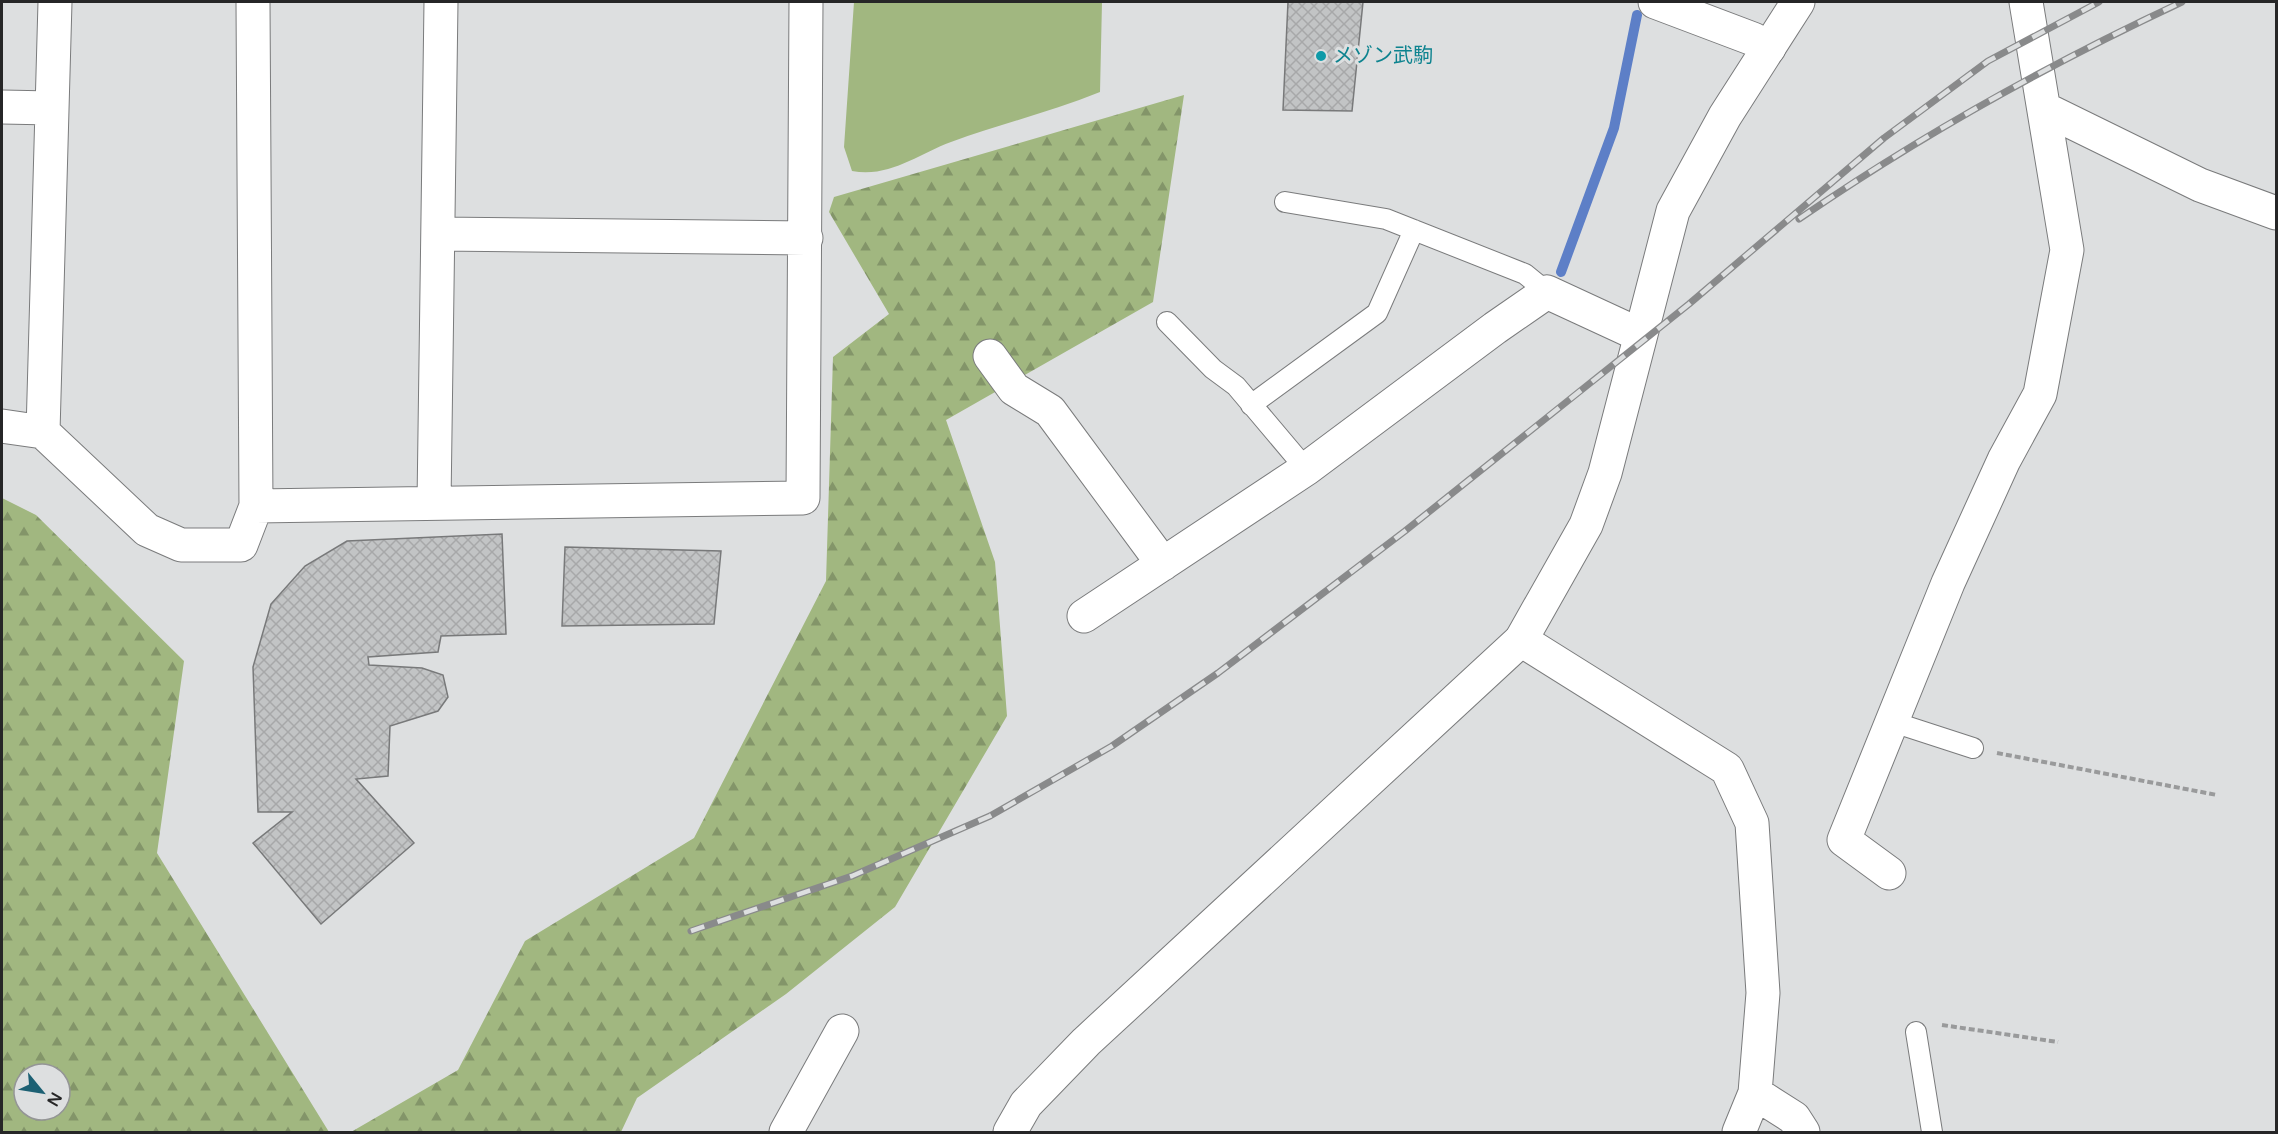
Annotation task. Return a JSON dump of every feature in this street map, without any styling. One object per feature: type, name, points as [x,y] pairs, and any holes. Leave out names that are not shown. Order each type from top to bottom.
[{"type":"street","points":[[43,432],[56,2]]},
{"type":"street","points":[[2,426],[43,432],[147,530],[181,545],[241,544],[256,506],[253,2]]},
{"type":"street","points":[[434,503],[441,2]]},
{"type":"street","points":[[256,506],[803,498],[806,2]]},
{"type":"street","points":[[1655,2],[1753,39],[1768,48]]},
{"type":"street","points":[[1010,1132],[1026,1104],[1086,1042],[1521,640],[1586,525],[1605,473],[1673,211],[1725,116],[1798,2]]},
{"type":"street","points":[[1889,873],[1844,840],[1948,583],[2004,460],[2040,394],[2067,250],[2026,2]]},
{"type":"street","points":[[2,107],[52,108]]},
{"type":"street","points":[[2045,109],[2200,184],[2277,213]]},
{"type":"street","points":[[439,234],[806,238]]},
{"type":"street","points":[[1084,616],[1306,469],[1547,292],[1640,335]]},
{"type":"street","points":[[990,356],[1014,389],[1050,411],[1163,564]]},
{"type":"street","points":[[1521,640],[1727,769],[1752,823],[1763,993],[1755,1093],[1739,1132]]},
{"type":"street","points":[[786,1132],[842,1031]]},
{"type":"street","points":[[1755,1093],[1794,1118],[1803,1132]]},
{"type":"lane","points":[[1285,202],[1386,219],[1525,274],[1547,292]]},
{"type":"lane","points":[[1251,405],[1377,313],[1414,230]]},
{"type":"lane","points":[[1167,322],[1213,369],[1236,386],[1306,469]]},
{"type":"lane","points":[[1893,722],[1973,748]]},
{"type":"lane","points":[[1916,1032],[1932,1132]]},
{"type":"path","points":[[1973,748],[2217,795]]},
{"type":"path","points":[[1940,1034],[1942,1024],[2058,1042]]},
{"type":"green space","points":[[854,2],[1102,2],[1100,92],[951,142],[891,168],[866,172],[852,171],[844,147]]},
{"type":"green space","points":[[1184,95],[1153,302],[946,420],[995,562],[1007,716],[895,907],[786,994],[637,1098],[621,1132],[351,1132],[458,1070],[525,941],[694,838],[826,581],[833,357],[889,314],[829,212],[834,197]]},
{"type":"green space","points":[[2,498],[36,515],[184,661],[157,853],[329,1132],[2,1132]]},
{"type":"building","name":"メゾン武駒","points":[[1288,2],[1363,2],[1352,111],[1283,110]]},
{"type":"building","points":[[502,534],[506,634],[441,636],[438,652],[368,657],[369,665],[422,668],[443,675],[448,697],[438,711],[390,726],[388,776],[356,779],[414,843],[321,924],[253,843],[292,812],[258,812],[253,667],[271,604],[305,566],[347,541]]},
{"type":"building","points":[[565,547],[721,551],[714,624],[562,626]]},
{"type":"waterway","points":[[1561,272],[1614,128],[1637,15]]},
{"type":"railway","points":[[691,931],[852,876],[990,816],[1112,746],[1218,673],[1405,531],[1689,304],[1884,138],[1988,61],[2099,2]]},
{"type":"railway","points":[[1799,219],[1938,130],[2083,50],[2182,2]]},
{"type":"place","name":"メゾン武駒","points":[[1321,56]]}]
